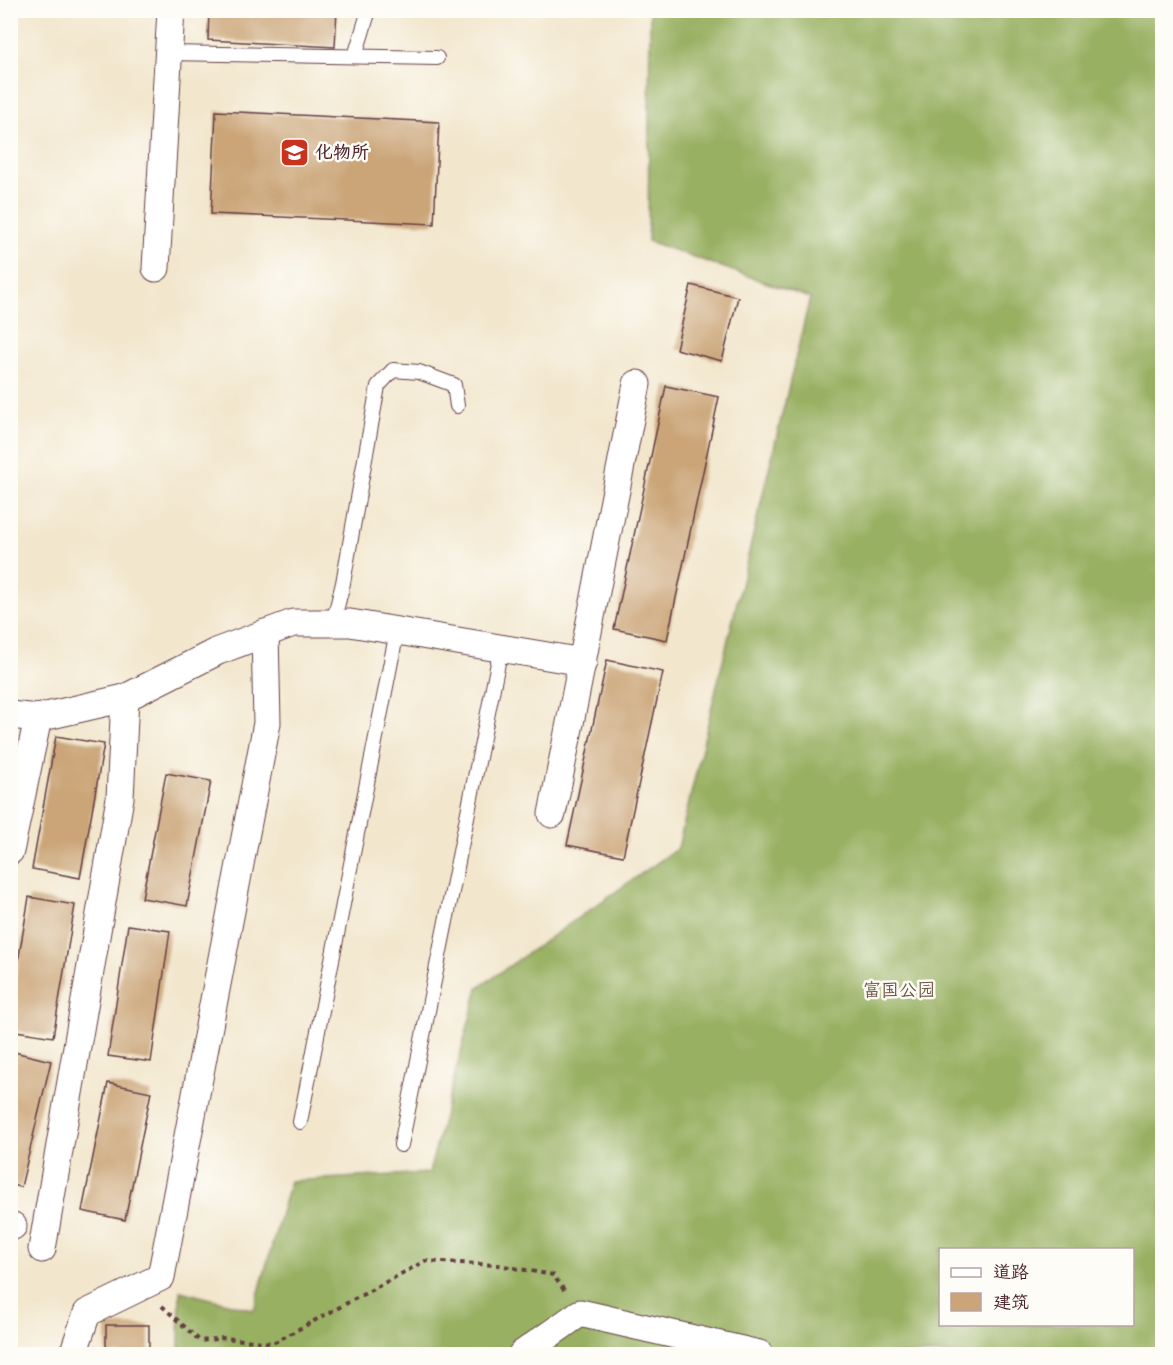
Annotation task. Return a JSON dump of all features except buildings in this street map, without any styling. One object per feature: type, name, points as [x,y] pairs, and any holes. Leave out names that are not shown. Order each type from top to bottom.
[{"type":"street","points":[[156,268],[171,10]]},
{"type":"street","points":[[552,814],[637,384]]},
{"type":"street","points":[[10,715],[38,718],[125,698],[218,651],[293,623],[350,623],[583,662]]},
{"type":"street","points":[[74,1354],[87,1313],[161,1277],[267,723],[266,633]]},
{"type":"street","points":[[42,1249],[120,798],[125,698]]},
{"type":"street","points":[[10,851],[38,718]]},
{"type":"street","points":[[522,1354],[580,1313],[759,1354]]},
{"type":"lane","points":[[355,56],[369,10]]},
{"type":"lane","points":[[168,53],[437,58]]},
{"type":"lane","points":[[333,623],[343,583],[378,386],[393,370],[419,372],[454,386],[457,406]]},
{"type":"lane","points":[[300,1122],[397,631]]},
{"type":"lane","points":[[401,1145],[501,648]]},
{"type":"path","points":[[141,1287],[200,1341],[223,1338],[273,1343],[424,1261],[498,1265],[553,1275],[580,1313]]},
{"type":"green space","name":"富国公园","points":[[650,11],[1162,11],[1162,1354],[179,1354],[180,1291],[254,1310],[290,1181],[429,1173],[478,988],[678,848],[810,298],[648,241]]},
{"type":"place","name":"化物所","points":[[294,152]]}]
